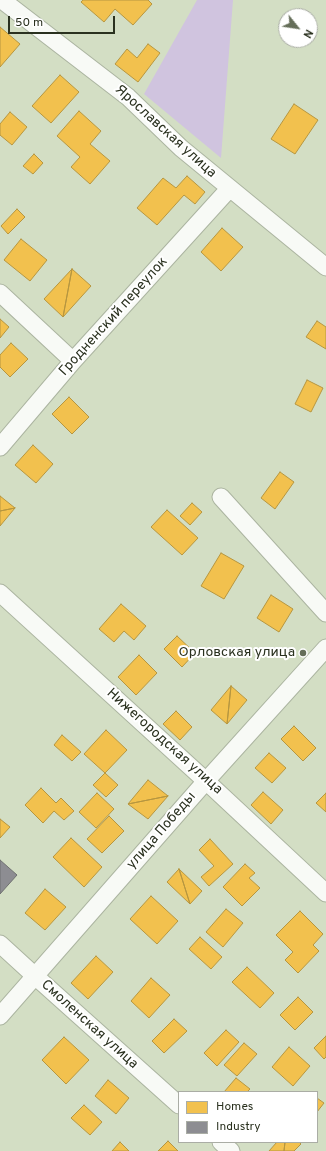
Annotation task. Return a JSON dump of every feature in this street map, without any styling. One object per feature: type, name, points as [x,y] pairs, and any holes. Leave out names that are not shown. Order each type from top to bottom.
[{"type":"street","name":"Ярославская улица","points":[[2,0],[128,97],[181,148],[229,189],[264,215],[326,268]]},
{"type":"street","name":"Гродненский переулок","points":[[0,447],[73,362],[229,189]]},
{"type":"street","points":[[0,293],[73,362]]},
{"type":"street","points":[[221,497],[326,613]]},
{"type":"street","name":"Нижегородская улица","points":[[0,593],[326,893]]},
{"type":"street","name":"улица Победы","points":[[0,1016],[206,781],[326,648]]},
{"type":"street","name":"Смоленская улица","points":[[0,944],[178,1104]]},
{"type":"street","points":[[222,1143],[231,1151]]},
{"type":"shaded area","points":[[197,0],[233,0],[221,158],[144,94]]},
{"type":"building: Homes","points":[[83,0],[148,0],[152,4],[133,25],[115,9],[104,22],[81,2]]},
{"type":"building: Homes","points":[[0,27],[20,44],[0,67]]},
{"type":"building: Homes","points":[[148,44],[160,53],[138,82],[115,64],[127,49],[137,58]]},
{"type":"building: Homes","points":[[60,75],[79,92],[51,123],[32,106]]},
{"type":"building: Homes","points":[[294,104],[318,120],[295,154],[271,139]]},
{"type":"building: Homes","points":[[79,111],[101,131],[90,144],[110,161],[90,184],[71,167],[80,157],[57,136]]},
{"type":"building: Homes","points":[[10,112],[27,127],[12,145],[0,135],[0,124]]},
{"type":"building: Homes","points":[[34,154],[43,163],[33,174],[23,166]]},
{"type":"building: Homes","points":[[187,176],[205,192],[195,204],[184,195],[157,225],[137,208],[163,178],[176,188]]},
{"type":"building: Homes","points":[[17,209],[25,217],[8,234],[1,226]]},
{"type":"building: Homes","points":[[222,228],[243,247],[221,271],[201,252]]},
{"type":"building: Homes","points":[[21,239],[47,260],[30,281],[4,260]]},
{"type":"building: Homes","points":[[72,269],[63,317],[44,299]]},
{"type":"building: Homes","points":[[72,269],[91,286],[63,317]]},
{"type":"building: Homes","points":[[0,319],[9,327],[0,338]]},
{"type":"building: Homes","points":[[317,321],[326,327],[326,349],[306,337]]},
{"type":"building: Homes","points":[[11,343],[28,359],[10,377],[0,367],[0,355]]},
{"type":"building: Homes","points":[[307,380],[323,388],[311,412],[295,404]]},
{"type":"building: Homes","points":[[69,397],[89,417],[72,434],[52,414]]},
{"type":"building: Homes","points":[[33,445],[53,464],[36,483],[15,465]]},
{"type":"building: Homes","points":[[280,472],[294,482],[275,509],[261,498]]},
{"type":"building: Homes","points":[[0,496],[15,508],[0,511]]},
{"type":"building: Homes","points":[[192,503],[202,512],[190,525],[180,516]]},
{"type":"building: Homes","points":[[15,508],[0,526],[0,511]]},
{"type":"building: Homes","points":[[167,510],[198,538],[182,555],[151,527]]},
{"type":"building: Homes","points":[[221,553],[244,566],[224,599],[201,586]]},
{"type":"building: Homes","points":[[271,595],[293,609],[279,632],[257,618]]},
{"type":"building: Homes","points":[[121,604],[146,626],[134,640],[124,631],[114,642],[99,629]]},
{"type":"building: Homes","points":[[177,636],[195,653],[182,667],[164,649]]},
{"type":"building: Homes","points":[[139,655],[157,673],[136,695],[118,677]]},
{"type":"building: Homes","points":[[231,686],[247,700],[227,724]]},
{"type":"building: Homes","points":[[231,686],[227,724],[211,710]]},
{"type":"building: Homes","points":[[176,711],[192,727],[180,740],[163,724]]},
{"type":"building: Homes","points":[[294,726],[316,748],[303,761],[281,739]]},
{"type":"building: Homes","points":[[106,730],[127,750],[105,773],[84,754]]},
{"type":"building: Homes","points":[[62,735],[81,752],[72,761],[54,745]]},
{"type":"building: Homes","points":[[269,753],[286,768],[272,783],[255,768]]},
{"type":"building: Homes","points":[[105,773],[118,785],[106,797],[93,785]]},
{"type":"building: Homes","points":[[148,780],[168,796],[128,804]]},
{"type":"building: Homes","points":[[41,788],[56,803],[61,798],[74,811],[64,820],[54,811],[43,823],[25,805]]},
{"type":"building: Homes","points":[[263,792],[283,810],[271,824],[251,805]]},
{"type":"building: Homes","points":[[97,793],[114,809],[96,828],[79,812]]},
{"type":"building: Homes","points":[[326,793],[326,812],[316,803]]},
{"type":"building: Homes","points":[[168,796],[148,819],[128,804]]},
{"type":"building: Homes","points":[[109,816],[124,831],[102,853],[87,839]]},
{"type":"building: Homes","points":[[0,819],[10,827],[0,838]]},
{"type":"building: Homes","points":[[71,838],[102,867],[84,887],[53,857]]},
{"type":"building: Homes","points":[[210,839],[233,864],[209,886],[201,877],[214,866],[199,850]]},
{"type":"building: Homes","points":[[245,864],[255,873],[249,878],[260,888],[242,906],[223,887]]},
{"type":"building: Homes","points":[[179,869],[190,904],[167,882]]},
{"type":"building: Homes","points":[[179,869],[202,891],[190,904]]},
{"type":"building: Homes","points":[[45,889],[66,907],[45,930],[25,913]]},
{"type":"building: Homes","points":[[151,896],[178,921],[157,944],[130,919]]},
{"type":"building: Homes","points":[[226,909],[243,923],[223,947],[206,932]]},
{"type":"building: Homes","points":[[300,911],[323,934],[313,945],[319,951],[298,973],[285,960],[293,952],[276,935]]},
{"type":"building: Homes","points":[[200,937],[222,957],[211,969],[189,949]]},
{"type":"building: Homes","points":[[96,956],[113,972],[88,999],[71,983]]},
{"type":"building: Homes","points":[[247,967],[274,993],[260,1008],[232,982]]},
{"type":"building: Homes","points":[[151,978],[170,995],[149,1018],[131,1001]]},
{"type":"building: Homes","points":[[298,997],[313,1012],[295,1030],[280,1015]]},
{"type":"building: Homes","points":[[174,1019],[187,1031],[164,1053],[152,1041]]},
{"type":"building: Homes","points":[[226,1030],[239,1042],[217,1066],[204,1053]]},
{"type":"building: Homes","points":[[326,1036],[326,1057],[324,1059],[314,1048]]},
{"type":"building: Homes","points":[[64,1037],[89,1060],[66,1084],[42,1060]]},
{"type":"building: Homes","points":[[244,1043],[257,1054],[237,1076],[224,1065]]},
{"type":"building: Homes","points":[[289,1047],[310,1066],[293,1086],[272,1067]]},
{"type":"building: Homes","points":[[236,1078],[250,1089],[248,1091],[225,1091]]},
{"type":"building: Homes","points":[[108,1080],[129,1098],[116,1114],[95,1096]]},
{"type":"building: Homes","points":[[318,1099],[324,1103],[318,1111]]},
{"type":"building: Homes","points":[[84,1105],[102,1122],[90,1135],[71,1118]]},
{"type":"building: Homes","points":[[168,1141],[178,1151],[158,1151]]},
{"type":"building: Homes","points":[[120,1142],[129,1151],[112,1151]]},
{"type":"building: Homes","points":[[276,1143],[285,1143],[284,1151],[269,1151]]},
{"type":"building: Homes","points":[[285,1143],[301,1144],[294,1151],[284,1151]]},
{"type":"building: Industry","points":[[0,860],[17,875],[0,894]]},
{"type":"place","name":"Орловская улица","points":[[303,653]]}]
